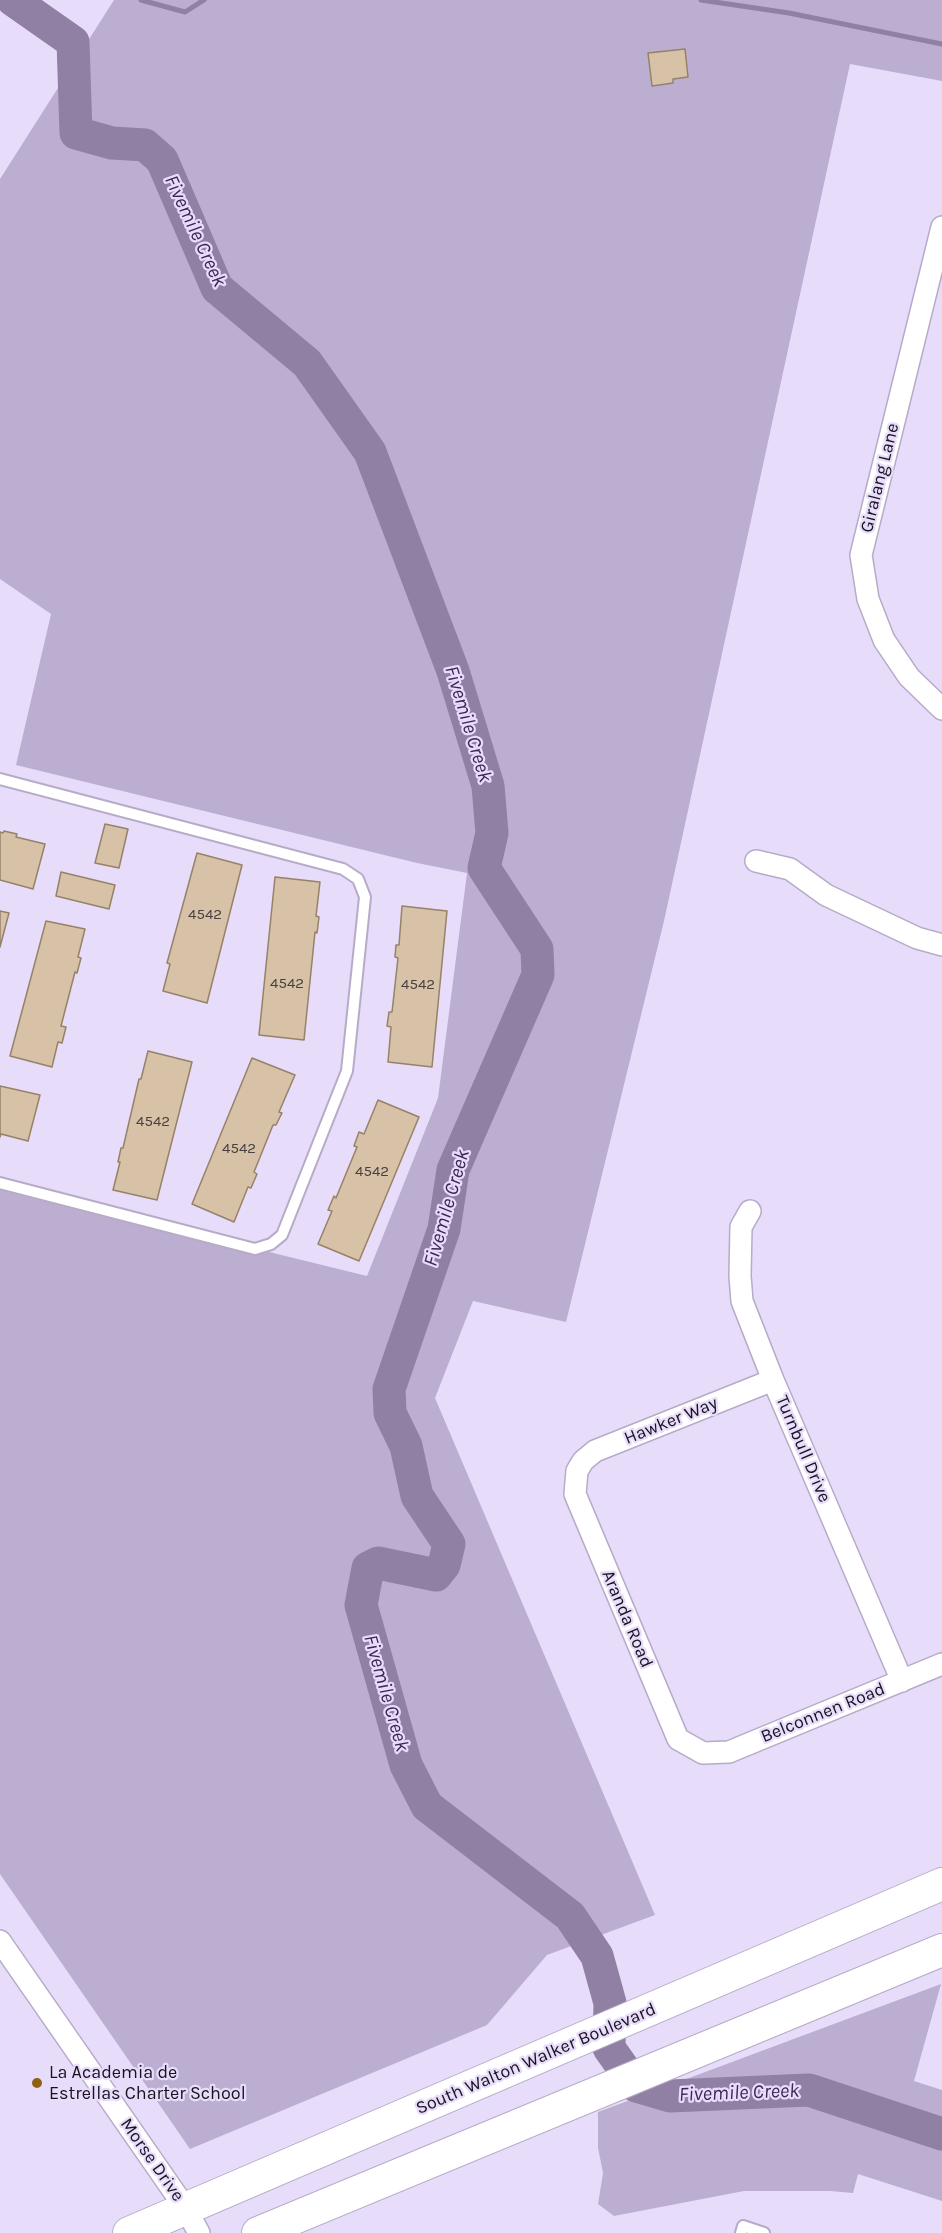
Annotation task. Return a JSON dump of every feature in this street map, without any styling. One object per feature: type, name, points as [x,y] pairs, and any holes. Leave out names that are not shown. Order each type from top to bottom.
[{"type":"main road","name":"South Walton Walker Boulevard","points":[[129,2233],[193,2221],[547,2054],[942,1884]]},
{"type":"main road","points":[[258,2233],[296,2225],[568,2105],[942,1950]]},
{"type":"street","name":"Giralang Lane","points":[[942,227],[861,555],[868,599],[884,640],[909,677],[942,709]]},
{"type":"street","points":[[756,861],[790,869],[826,895],[917,938],[942,945]]},
{"type":"street","name":"Turnbull Drive","points":[[750,1211],[741,1227],[742,1301],[773,1380],[902,1681]]},
{"type":"street","name":"Hawker Way","points":[[577,1471],[595,1451],[773,1380]]},
{"type":"street","name":"Aranda Road","points":[[577,1471],[574,1494],[678,1739],[703,1753]]},
{"type":"street","name":"Belconnen Road","points":[[703,1753],[729,1752],[942,1664]]},
{"type":"street","name":"Morse Drive","points":[[0,1941],[193,2221]]},
{"type":"lane","points":[[0,779],[343,869],[358,879],[365,897],[347,1071],[282,1235],[272,1244],[255,1249],[0,1183]]},
{"type":"lane","points":[[741,2233],[743,2226],[764,2233]]},
{"type":"shaded area","points":[[114,0],[942,0],[942,81],[850,64],[664,921],[566,1322],[473,1301],[435,1398],[655,1915],[547,1955],[487,2025],[190,2149],[0,1874],[0,1186],[367,1276],[438,1098],[467,873],[417,863],[16,765],[51,614],[0,579],[0,179]]},
{"type":"shaded area","points":[[941,1984],[914,2081],[942,2090],[942,2201],[858,2174],[853,2193],[744,2191],[614,2216],[598,2204],[603,2173],[598,2148],[598,2112]]},
{"type":"building","points":[[685,49],[688,77],[673,79],[673,83],[652,86],[648,53]]},
{"type":"building","points":[[105,824],[128,829],[119,868],[95,863]]},
{"type":"building","points":[[0,832],[17,834],[16,837],[45,844],[33,889],[0,880]]},
{"type":"building","points":[[197,853],[242,865],[207,1003],[163,991],[170,964],[167,963]]},
{"type":"building","points":[[61,872],[115,885],[109,909],[56,896]]},
{"type":"building","points":[[275,877],[320,882],[316,916],[319,917],[317,933],[315,932],[304,1040],[259,1035]]},
{"type":"building","points":[[402,906],[447,911],[432,1067],[388,1062],[391,1027],[387,1026],[389,1012],[392,1012],[398,958],[395,957],[396,945],[399,945]]},
{"type":"building","points":[[0,911],[9,913],[0,947]]},
{"type":"building","points":[[46,921],[85,929],[78,957],[81,958],[77,973],[75,972],[61,1026],[66,1027],[62,1043],[58,1042],[52,1067],[10,1056]]},
{"type":"building","points":[[148,1051],[192,1062],[157,1200],[113,1190],[121,1148],[123,1148]]},
{"type":"building","points":[[252,1058],[295,1075],[279,1112],[282,1113],[276,1125],[273,1125],[254,1172],[257,1174],[251,1188],[248,1187],[234,1222],[192,1204]]},
{"type":"building","points":[[0,1086],[40,1095],[28,1141],[1,1134],[0,1137]]},
{"type":"building","points":[[378,1100],[419,1117],[359,1261],[318,1244],[332,1211],[328,1210],[334,1196],[336,1198],[357,1147],[354,1146],[359,1132],[364,1134]]},
{"type":"waterway","name":"Fivemile Creek","points":[[13,0],[73,42],[76,133],[112,143],[145,145],[162,160],[217,288],[307,363],[370,452],[453,671],[488,786],[492,833],[484,868],[537,949],[538,975],[453,1170],[444,1229],[389,1389],[390,1413],[406,1446],[417,1496],[449,1544],[444,1565],[436,1575],[378,1563],[368,1568],[361,1605],[406,1765],[427,1806],[570,1916],[597,1956],[610,2003],[609,2048],[636,2086],[670,2096],[809,2090],[942,2134]]},
{"type":"waterway","points":[[141,0],[185,12],[204,0]]},
{"type":"waterway","points":[[701,0],[789,13],[942,44]]},
{"type":"place","name":"La Academia de Estrellas Charter School","points":[[37,2083]]}]
